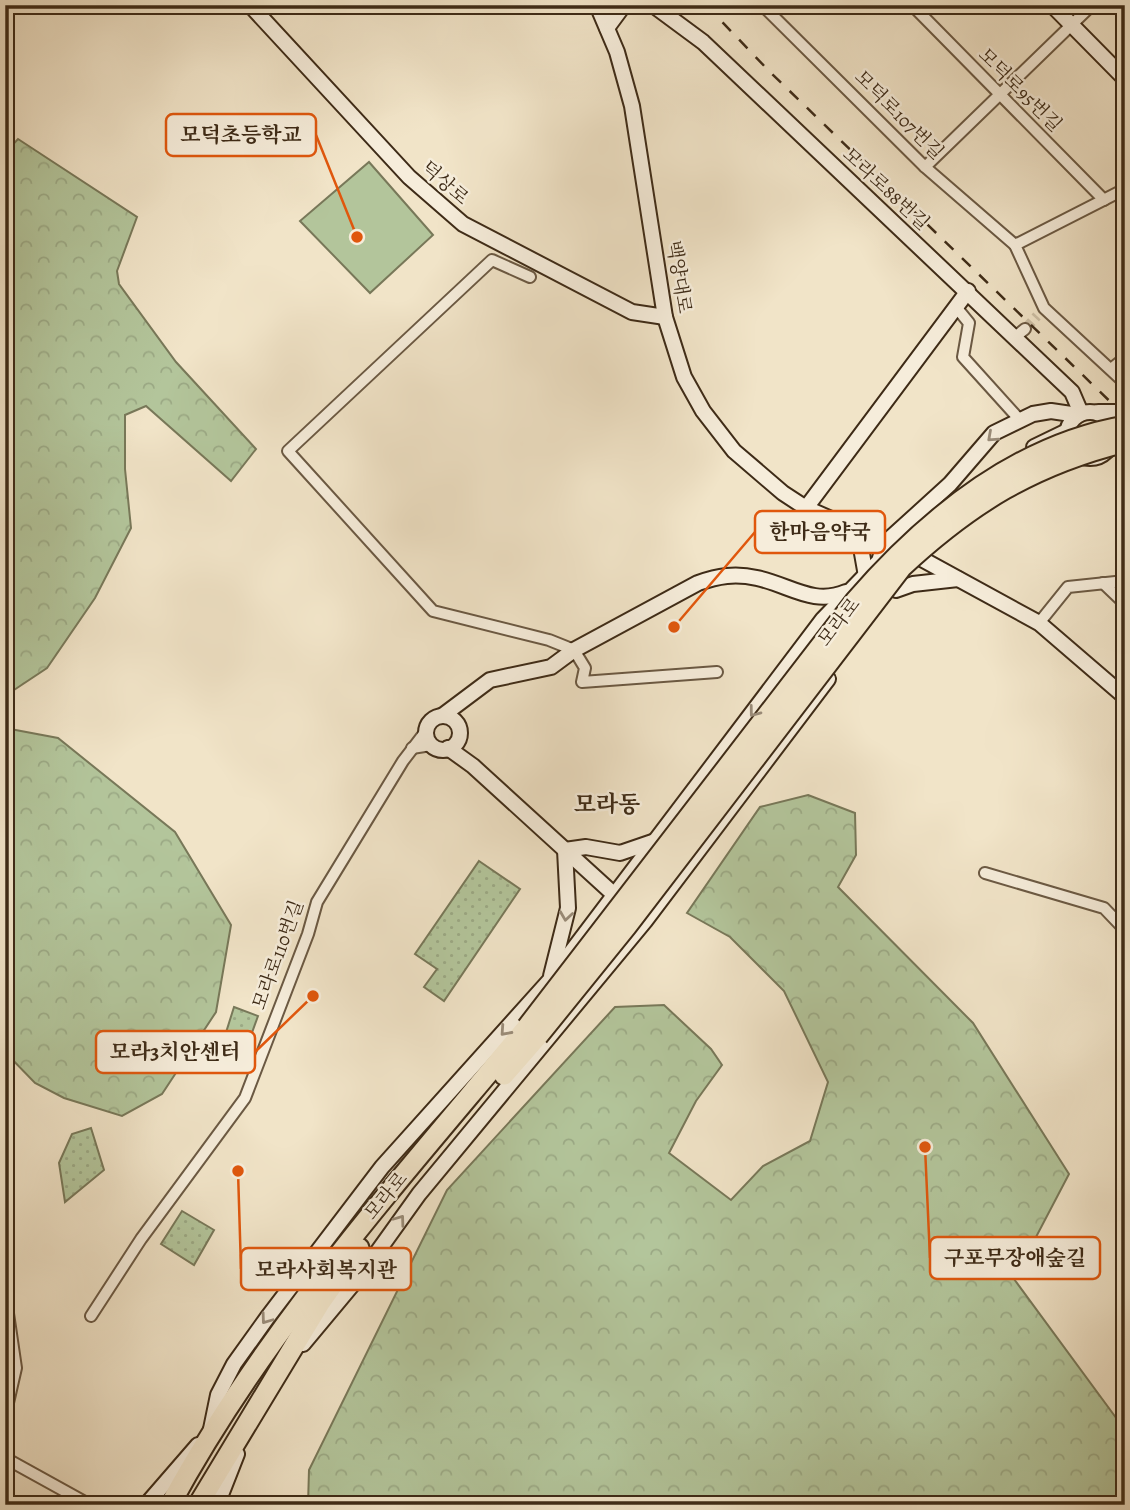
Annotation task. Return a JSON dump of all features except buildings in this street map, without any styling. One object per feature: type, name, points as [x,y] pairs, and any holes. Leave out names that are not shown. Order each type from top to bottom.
[{"type":"highway","name":"모라로","points":[[198,1505],[320,1303],[370,1231],[533,1031],[855,601],[893,557],[933,521],[986,481],[1070,442],[1125,426]]},
{"type":"highway","name":"모라로","points":[[170,1505],[210,1432],[328,1267],[627,926],[902,567],[940,533],[989,496],[1036,471],[1076,455],[1120,443]]},
{"type":"main road","name":"덕상로","points":[[250,5],[409,177],[464,224],[632,312],[665,317]]},
{"type":"main road","name":"백양대로","points":[[597,5],[632,106],[665,317],[684,377],[703,411],[734,451],[763,478],[806,508],[920,558],[1039,623],[1125,697]]},
{"type":"main road","points":[[607,28],[624,5]]},
{"type":"main road","name":"모라로88번길","points":[[653,5],[702,41],[968,291],[1020,333],[1072,392],[1079,414]]},
{"type":"main road","points":[[1052,5],[1125,79]]},
{"type":"main road","points":[[806,508],[968,291]]},
{"type":"main road","name":"모라로","points":[[210,1432],[218,1395],[234,1364],[275,1307],[382,1167],[550,980],[823,619],[855,588],[994,433],[1019,419],[1051,411],[1079,414]]},
{"type":"main road","points":[[1098,412],[1112,425],[1120,443],[1097,457],[1081,457],[1070,446],[1067,431],[1079,414],[1098,412],[1125,412]]},
{"type":"main road","name":"모라로","points":[[891,545],[959,489],[1067,431]]},
{"type":"main road","name":"모라로","points":[[282,1369],[363,1272],[419,1194],[645,921],[920,558],[951,530],[1003,492],[1051,465],[1081,457]]},
{"type":"main road","points":[[858,531],[866,576]]},
{"type":"main road","points":[[429,738],[433,719],[449,719],[490,680],[551,667],[574,650],[698,583],[719,575],[759,578],[816,598],[831,598],[855,588]]},
{"type":"main road","points":[[896,590],[913,584],[958,579]]},
{"type":"main road","points":[[816,598],[823,619]]},
{"type":"main road","points":[[795,658],[794,663],[804,676],[816,678],[833,672]]},
{"type":"main road","points":[[449,719],[460,732],[453,744],[473,766],[645,921]]},
{"type":"main road","name":"모라로110번길","points":[[429,738],[453,744]]},
{"type":"main road","points":[[565,850],[586,847],[620,853],[655,842]]},
{"type":"main road","points":[[550,980],[568,908],[565,850]]},
{"type":"main road","points":[[217,1505],[252,1417]]},
{"type":"main road","points":[[146,1505],[210,1432]]},
{"type":"street","name":"모덕로95번길","points":[[912,5],[1104,200]]},
{"type":"street","points":[[925,167],[1091,5]]},
{"type":"street","name":"모덕로107번길","points":[[769,7],[925,167],[1015,245]]},
{"type":"street","points":[[1125,189],[1015,245],[1040,312],[1125,383]]},
{"type":"street","points":[[530,277],[492,260],[288,451],[433,611],[549,640],[574,650],[585,668],[582,682],[716,672]]},
{"type":"street","points":[[956,307],[969,323],[963,357],[1019,419]]},
{"type":"street","points":[[1111,369],[1125,358]]},
{"type":"street","points":[[1039,623],[1068,587],[1125,580]]},
{"type":"street","points":[[1103,583],[1125,604]]},
{"type":"street","name":"모라로110번길","points":[[91,1316],[137,1244],[246,1098],[309,934],[317,902],[412,748],[429,738]]},
{"type":"street","points":[[985,873],[1104,908],[1125,930]]},
{"type":"street","points":[[5,1293],[16,1368],[5,1416]]},
{"type":"street","points":[[5,1458],[90,1505]]},
{"type":"green space","points":[[18,139],[137,217],[117,271],[119,284],[176,362],[256,449],[231,481],[146,406],[125,415],[125,469],[131,528],[95,598],[47,668],[5,696],[5,153]]},
{"type":"green space","points":[[369,162],[433,235],[370,293],[300,221]]},
{"type":"green space","points":[[5,728],[58,738],[175,832],[231,925],[216,1012],[162,1094],[122,1116],[64,1098],[35,1083],[5,1052]]},
{"type":"green space","points":[[808,795],[855,813],[856,855],[838,887],[973,1023],[1069,1174],[1014,1279],[1125,1430],[1125,1505],[308,1505],[309,1470],[447,1190],[615,1007],[664,1005],[711,1049],[722,1065],[696,1101],[669,1153],[731,1200],[763,1166],[810,1141],[828,1082],[784,991],[730,937],[687,913],[760,807]]},
{"type":"green space","points":[[479,861],[520,889],[444,1001],[424,987],[437,969],[415,954]]},
{"type":"green space","points":[[234,1007],[258,1016],[245,1052],[223,1042]]},
{"type":"green space","points":[[91,1128],[104,1170],[65,1202],[59,1163],[72,1134]]},
{"type":"green space","points":[[182,1211],[214,1230],[194,1265],[161,1244]]},
{"type":"tunnel","points":[[1025,329],[1037,316]]},
{"type":"railway","points":[[706,5],[769,71],[1125,416]]},
{"type":"place","name":"모덕초등학교","points":[[357,237]]},
{"type":"place","name":"한마음약국","points":[[674,627]]},
{"type":"place","name":"모라3치안센터","points":[[313,996]]},
{"type":"place","name":"구포무장애숲길","points":[[925,1147]]},
{"type":"place","name":"모라사회복지관","points":[[238,1171]]},
{"type":"district","name":"모라동","points":[[607,804]]}]
